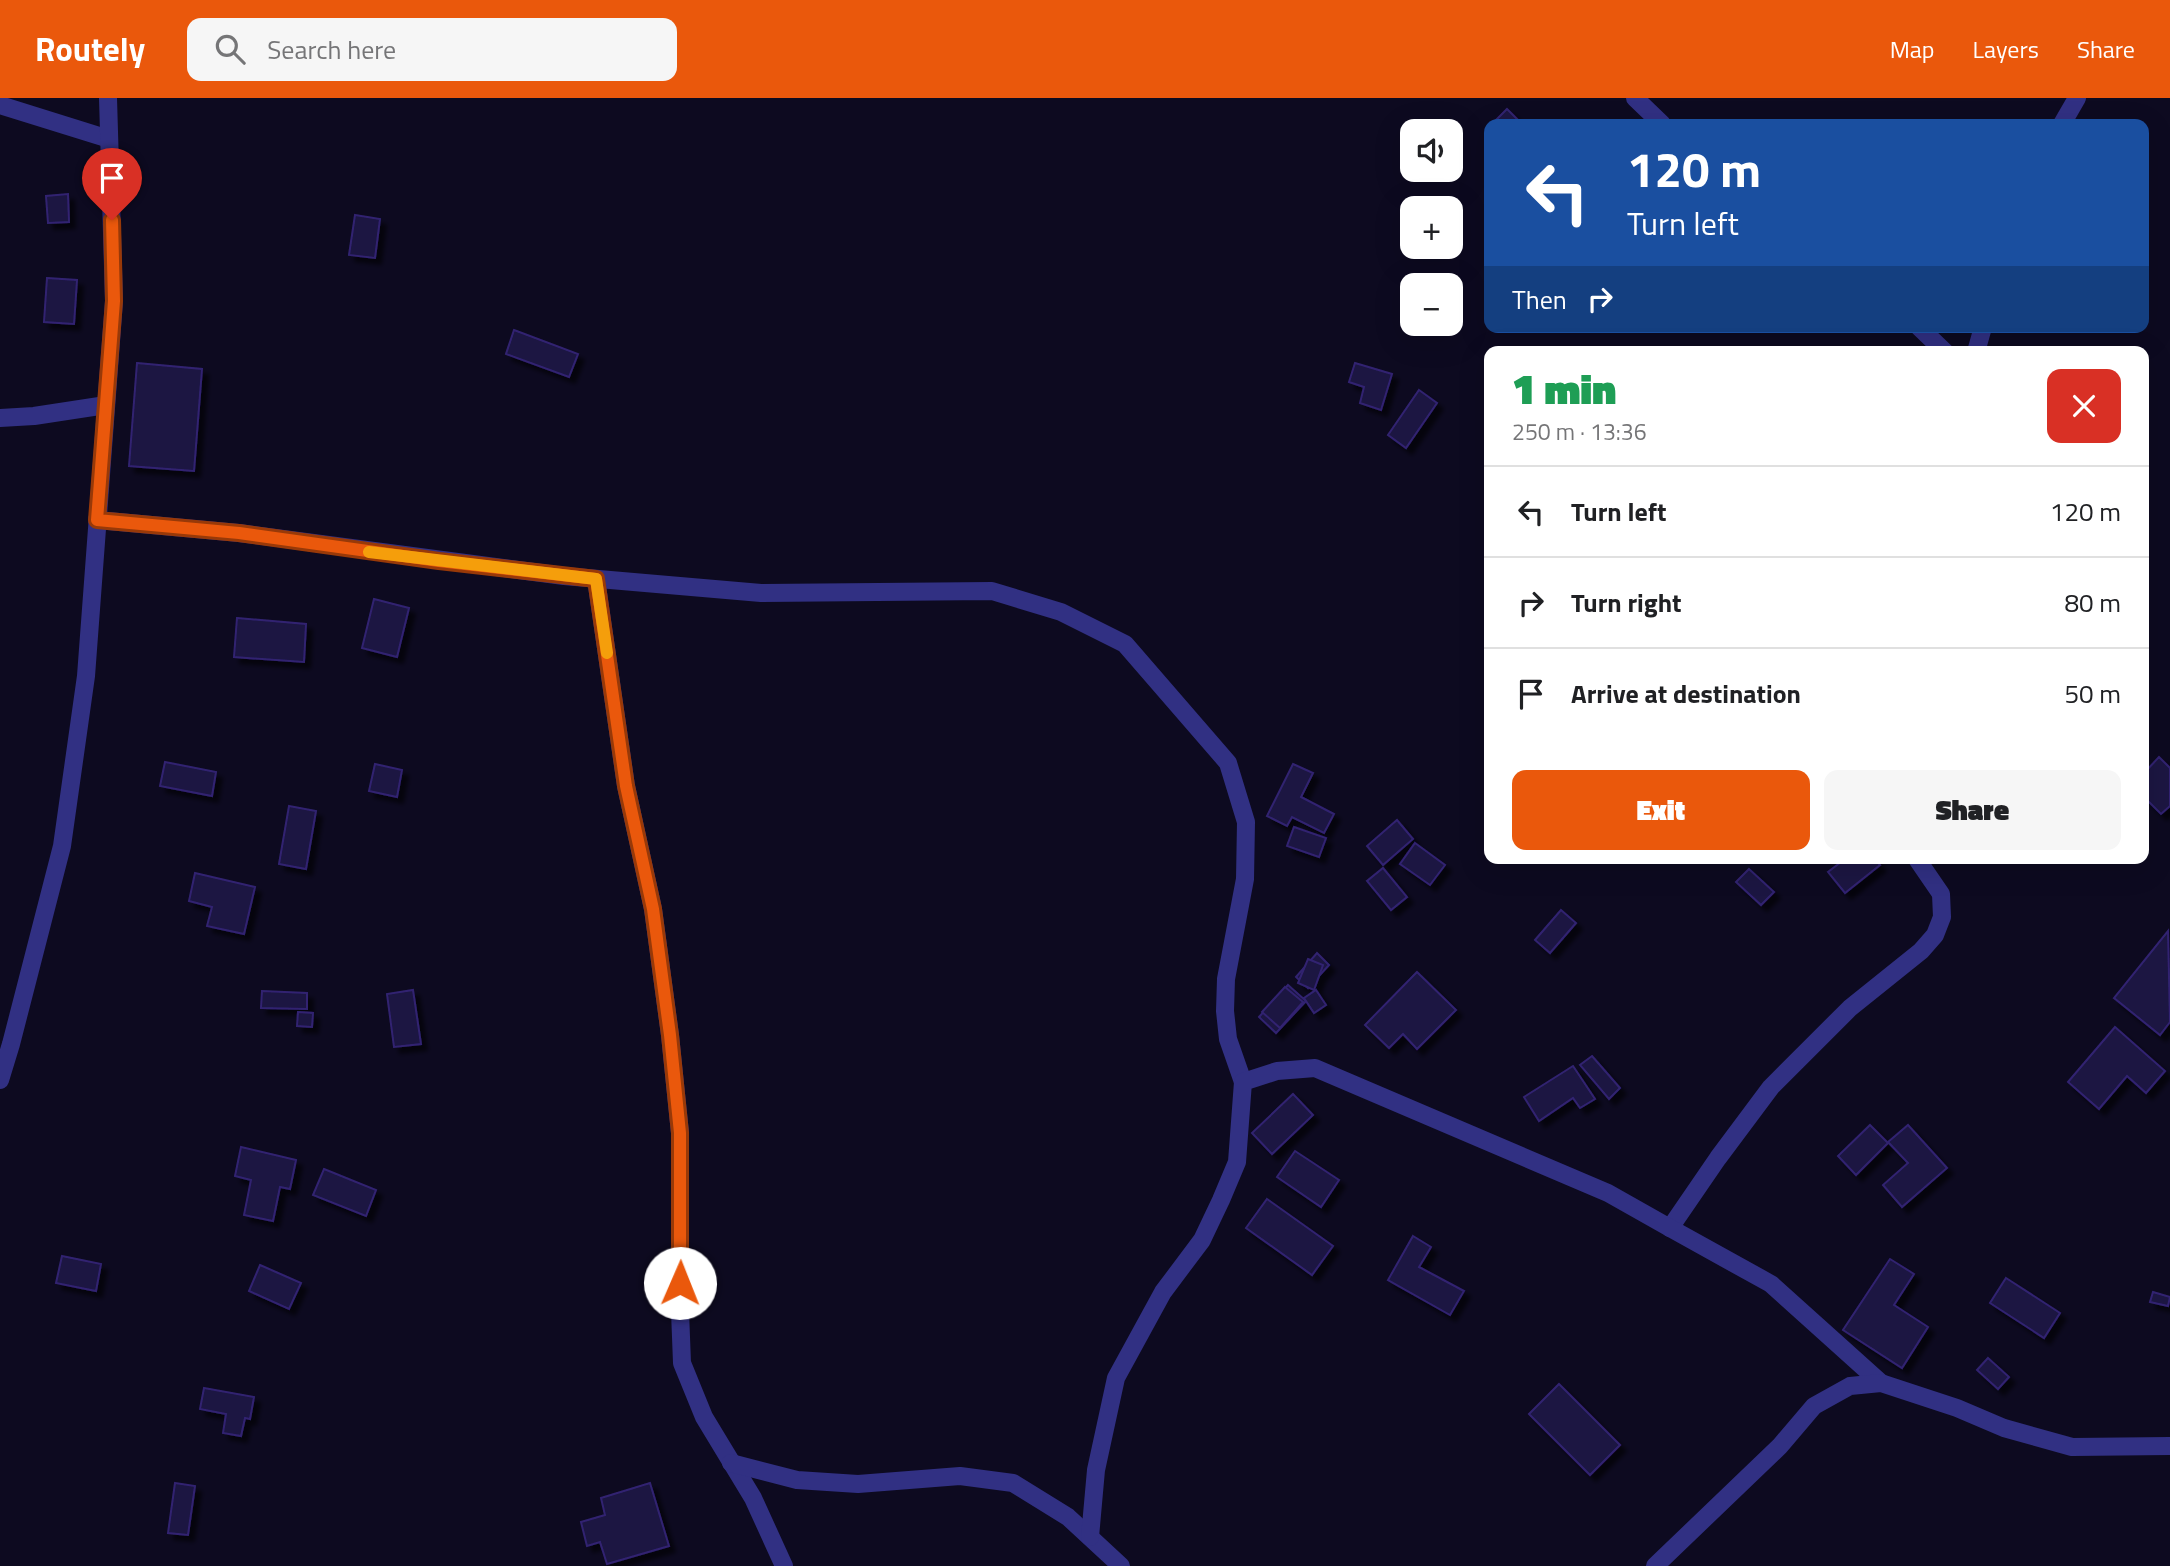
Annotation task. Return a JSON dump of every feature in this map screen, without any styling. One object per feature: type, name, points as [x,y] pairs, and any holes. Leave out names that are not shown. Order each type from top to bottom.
[{"type":"street","points":[[0,1080],[62,846],[86,676],[114,301],[108,98]]},
{"type":"street","points":[[1635,98],[1657,119]]},
{"type":"street","points":[[2065,119],[2077,98]]},
{"type":"street","points":[[0,105],[109,139]]},
{"type":"street","points":[[1925,333],[1939,346]]},
{"type":"street","points":[[0,418],[34,416],[106,405]]},
{"type":"street","points":[[97,520],[239,533],[439,561],[596,579],[761,593],[992,591],[1061,612],[1125,644],[1228,763],[1245,822],[1245,879],[1226,979],[1225,1011],[1228,1039],[1243,1082],[1237,1162],[1221,1200],[1202,1240],[1163,1292],[1116,1378],[1096,1470],[1090,1537]]},
{"type":"street","points":[[596,579],[626,786],[653,909],[670,1035],[680,1133],[682,1363],[704,1417],[753,1498],[784,1566]]},
{"type":"street","points":[[1670,1228],[1771,1087],[1850,1008],[1921,951],[1935,935],[1942,917],[1941,894],[1920,864]]},
{"type":"street","points":[[1243,1082],[1277,1071],[1315,1068],[1608,1194],[1771,1284],[1881,1383]]},
{"type":"street","points":[[1655,1566],[1780,1446],[1814,1406],[1850,1386],[1881,1383],[1957,1408],[2004,1428],[2072,1447],[2170,1446]]},
{"type":"street","points":[[731,1463],[797,1480],[858,1484],[960,1476],[1013,1483],[1068,1517],[1121,1566]]},
{"type":"building","points":[[1507,109],[1517,119],[1497,119]]},
{"type":"building","points":[[68,194],[69,222],[48,223],[46,196]]},
{"type":"building","points":[[355,215],[380,219],[375,258],[349,255]]},
{"type":"building","points":[[47,278],[77,280],[74,324],[44,322]]},
{"type":"building","points":[[514,330],[578,354],[569,377],[506,354]]},
{"type":"building","points":[[137,363],[202,369],[194,471],[129,466]]},
{"type":"building","points":[[1355,363],[1392,374],[1381,410],[1360,403],[1364,387],[1349,382]]},
{"type":"building","points":[[1419,390],[1437,403],[1406,448],[1388,435]]},
{"type":"building","points":[[374,599],[409,608],[397,657],[362,648]]},
{"type":"building","points":[[237,618],[306,624],[304,662],[234,657]]},
{"type":"building","points":[[2159,757],[2170,768],[2170,806],[2161,814],[2149,802],[2149,768]]},
{"type":"building","points":[[165,762],[216,772],[212,796],[160,786]]},
{"type":"building","points":[[375,764],[402,770],[397,797],[369,791]]},
{"type":"building","points":[[1293,764],[1313,773],[1301,797],[1334,814],[1324,833],[1292,817],[1287,826],[1267,816]]},
{"type":"building","points":[[289,806],[316,811],[306,869],[279,864]]},
{"type":"building","points":[[1397,820],[1413,839],[1383,865],[1367,846]]},
{"type":"building","points":[[1294,827],[1326,838],[1319,857],[1287,846]]},
{"type":"building","points":[[1415,843],[1445,865],[1430,885],[1400,864]]},
{"type":"building","points":[[1838,864],[1880,865],[1845,893],[1828,872]]},
{"type":"building","points":[[1383,868],[1407,897],[1391,910],[1367,881]]},
{"type":"building","points":[[1749,869],[1774,892],[1761,905],[1736,882]]},
{"type":"building","points":[[195,873],[255,887],[244,934],[207,926],[212,907],[189,901]]},
{"type":"building","points":[[1561,910],[1576,923],[1550,953],[1535,940]]},
{"type":"building","points":[[2168,931],[2170,1022],[2160,1035],[2114,998]]},
{"type":"building","points":[[1317,953],[1329,965],[1308,988],[1296,977]]},
{"type":"building","points":[[1308,959],[1323,965],[1314,990],[1298,983]]},
{"type":"building","points":[[1417,972],[1456,1010],[1417,1049],[1403,1034],[1389,1048],[1365,1025]]},
{"type":"building","points":[[1288,985],[1306,1001],[1276,1033],[1259,1017]]},
{"type":"building","points":[[1285,987],[1303,1002],[1280,1028],[1262,1012]]},
{"type":"building","points":[[413,990],[421,1044],[394,1047],[387,994]]},
{"type":"building","points":[[1316,990],[1326,1005],[1314,1013],[1304,998]]},
{"type":"building","points":[[262,991],[307,993],[307,1009],[261,1008]]},
{"type":"building","points":[[298,1012],[313,1013],[312,1027],[297,1026]]},
{"type":"building","points":[[2115,1027],[2165,1071],[2146,1093],[2127,1076],[2099,1109],[2068,1082]]},
{"type":"building","points":[[1592,1056],[1620,1088],[1609,1099],[1580,1065]]},
{"type":"building","points":[[1573,1066],[1595,1099],[1580,1108],[1573,1098],[1539,1121],[1524,1097]]},
{"type":"building","points":[[1293,1094],[1313,1115],[1272,1154],[1252,1133]]},
{"type":"building","points":[[1870,1125],[1888,1143],[1856,1175],[1838,1156]]},
{"type":"building","points":[[1908,1125],[1947,1168],[1902,1207],[1883,1185],[1908,1163],[1888,1142]]},
{"type":"building","points":[[241,1147],[296,1160],[290,1189],[280,1187],[273,1221],[244,1215],[251,1180],[235,1176]]},
{"type":"building","points":[[1295,1151],[1339,1180],[1321,1207],[1277,1177]]},
{"type":"building","points":[[324,1169],[376,1190],[366,1216],[313,1195]]},
{"type":"building","points":[[1267,1199],[1333,1246],[1312,1275],[1246,1228]]},
{"type":"building","points":[[1413,1236],[1431,1247],[1419,1267],[1464,1291],[1450,1315],[1388,1280]]},
{"type":"building","points":[[62,1256],[101,1264],[96,1291],[56,1283]]},
{"type":"building","points":[[1890,1259],[1914,1274],[1894,1305],[1928,1327],[1902,1368],[1843,1330]]},
{"type":"building","points":[[260,1265],[301,1283],[289,1309],[249,1291]]},
{"type":"building","points":[[2006,1278],[2060,1313],[2044,1338],[1990,1303]]},
{"type":"building","points":[[2153,1292],[2170,1297],[2168,1306],[2150,1302]]},
{"type":"building","points":[[1988,1358],[2009,1377],[1998,1389],[1977,1370]]},
{"type":"building","points":[[1559,1384],[1620,1445],[1590,1475],[1529,1414]]},
{"type":"building","points":[[204,1388],[254,1397],[250,1419],[245,1418],[241,1436],[223,1433],[226,1414],[200,1409]]},
{"type":"building","points":[[175,1483],[195,1486],[188,1535],[168,1533]]},
{"type":"building","points":[[650,1483],[669,1546],[607,1564],[600,1542],[587,1546],[581,1522],[605,1515],[601,1498]]},
{"type":"slow traffic","points":[[369,552],[596,579],[607,653]]},
{"type":"route","points":[[112,220],[114,301],[97,520],[239,533],[439,561],[596,579],[626,786],[653,909],[670,1035],[680,1133],[680,1283]]}]
